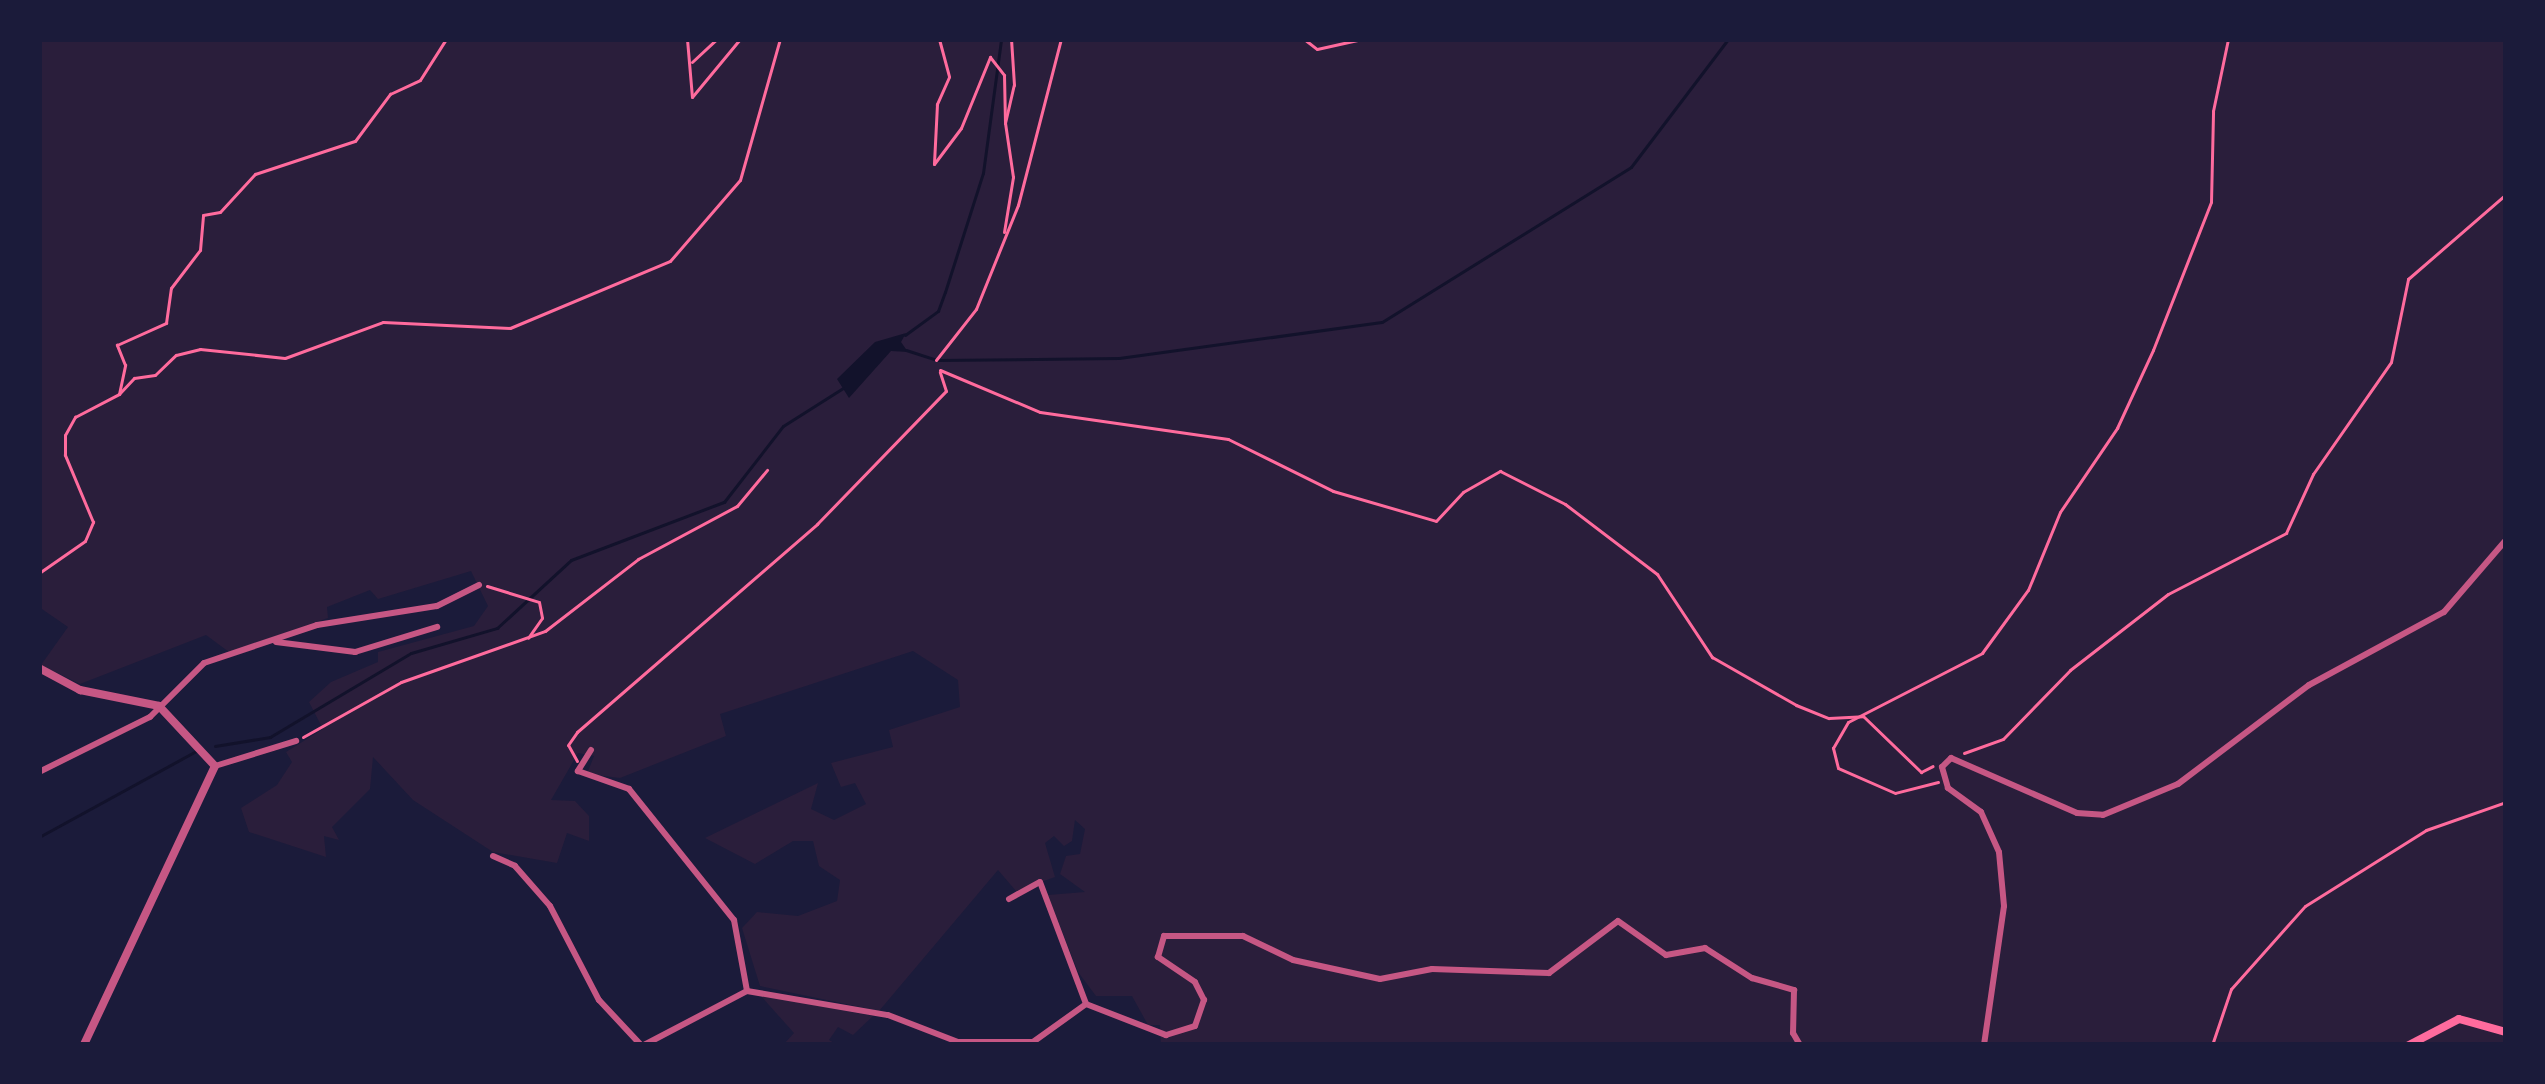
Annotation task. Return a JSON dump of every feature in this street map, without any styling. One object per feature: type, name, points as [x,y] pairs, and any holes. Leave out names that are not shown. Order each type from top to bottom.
[{"type":"main road","points":[[2409,1045],[2459,1019],[2506,1032]]},
{"type":"street","points":[[1984,1045],[2004,906],[1999,852],[1981,812],[1946,779],[1942,767],[1951,758],[2077,813],[2103,815],[2178,784],[2309,685],[2444,612],[2506,540]]},
{"type":"street","points":[[39,772],[159,706],[204,663],[317,625],[379,621],[436,605],[479,585]]},
{"type":"street","points":[[273,641],[345,653],[437,627]]},
{"type":"street","points":[[39,668],[80,690],[159,706],[215,766]]},
{"type":"street","points":[[84,1045],[215,766],[296,741]]},
{"type":"street","points":[[591,750],[577,761],[584,776],[629,789],[734,920],[748,992]]},
{"type":"street","points":[[493,856],[514,866],[550,906],[593,990],[642,1045],[748,992],[863,1009],[958,1042],[998,1045],[1034,1042],[1086,1004]]},
{"type":"street","points":[[1009,899],[1040,882],[1086,1004],[1166,1035],[1196,1026],[1204,1000],[1195,982],[1158,957],[1164,936],[1243,936],[1293,960],[1380,980],[1432,969],[1549,973],[1618,921],[1666,956],[1705,948],[1752,978],[1794,990],[1800,1045]]},
{"type":"path","points":[[118,394],[125,365],[117,345],[166,323],[171,288],[200,250],[203,215],[220,212],[255,174],[356,141],[390,94],[420,80],[446,39]]},
{"type":"path","points":[[688,39],[692,97],[740,39]]},
{"type":"path","points":[[690,63],[717,39]]},
{"type":"path","points":[[39,573],[85,542],[94,522],[65,455],[65,435],[76,417],[118,394],[134,378],[155,375],[176,355],[200,349],[285,358],[383,322],[510,328],[670,261],[740,180],[780,39]]},
{"type":"path","points":[[940,39],[949,77],[938,104],[934,164],[961,128],[990,57],[1004,75],[1013,177],[1004,238]]},
{"type":"path","points":[[1005,123],[1015,85],[1011,39]]},
{"type":"path","points":[[935,360],[976,309],[1004,238],[1061,39]]},
{"type":"path","points":[[1304,39],[1317,49],[1362,39]]},
{"type":"path","points":[[1946,779],[1895,793],[1838,768],[1833,748],[1848,722],[1982,652],[2027,590],[2060,512],[2117,428],[2210,202],[2213,111],[2228,39]]},
{"type":"path","points":[[577,761],[568,745],[577,732],[817,524],[946,391],[940,370],[1040,412],[1228,439],[1334,490],[1436,521],[1463,492],[1500,471],[1565,504],[1657,574],[1712,658],[1829,718],[1863,716],[1921,772],[2003,739],[2070,670],[2168,594],[2286,532],[2313,474],[2391,362],[2408,279],[2506,194]]},
{"type":"path","points":[[296,741],[401,682],[526,640],[638,560],[736,506],[766,470]]},
{"type":"path","points":[[479,585],[539,602],[542,618],[526,640]]},
{"type":"path","points":[[2212,1045],[2231,988],[2305,905],[2426,830],[2506,802]]},
{"type":"shaded area","points":[[39,39],[2506,39],[2506,1045],[1161,1045],[1160,1025],[1148,1025],[1132,996],[1096,996],[1078,972],[1048,895],[1085,892],[1060,874],[1066,856],[1080,854],[1085,829],[1075,820],[1072,841],[1064,846],[1054,836],[1045,843],[1055,877],[1016,891],[998,870],[879,1011],[760,986],[742,928],[757,912],[798,916],[837,901],[840,880],[819,866],[813,841],[793,841],[755,864],[705,838],[818,783],[811,809],[834,820],[866,804],[855,783],[841,787],[831,763],[893,747],[889,730],[960,707],[958,680],[913,651],[720,714],[726,736],[620,778],[587,774],[594,756],[578,753],[551,800],[575,801],[589,816],[589,841],[567,833],[557,863],[493,852],[413,800],[373,757],[370,789],[332,827],[339,840],[324,836],[326,857],[249,832],[241,808],[277,785],[292,762],[286,752],[323,729],[309,702],[331,682],[378,662],[378,652],[474,626],[488,606],[471,571],[378,599],[370,590],[327,607],[328,618],[229,652],[206,635],[80,684],[41,665],[68,627],[39,607]]},
{"type":"shaded area","points":[[906,333],[901,342],[908,352],[891,351],[849,398],[837,379],[875,342]]},
{"type":"shaded area","points":[[760,995],[873,1016],[853,1035],[838,1027],[829,1040],[838,1045],[783,1045],[794,1033]]},
{"type":"waterway","points":[[905,335],[938,311],[945,292],[983,173],[1001,39]]},
{"type":"waterway","points":[[906,350],[936,360],[1119,358],[1382,322],[1631,167],[1728,39]]},
{"type":"waterway","points":[[215,746],[270,737],[411,653],[497,628],[571,560],[724,502],[783,426],[843,388]]},
{"type":"waterway","points":[[39,837],[196,751]]}]
